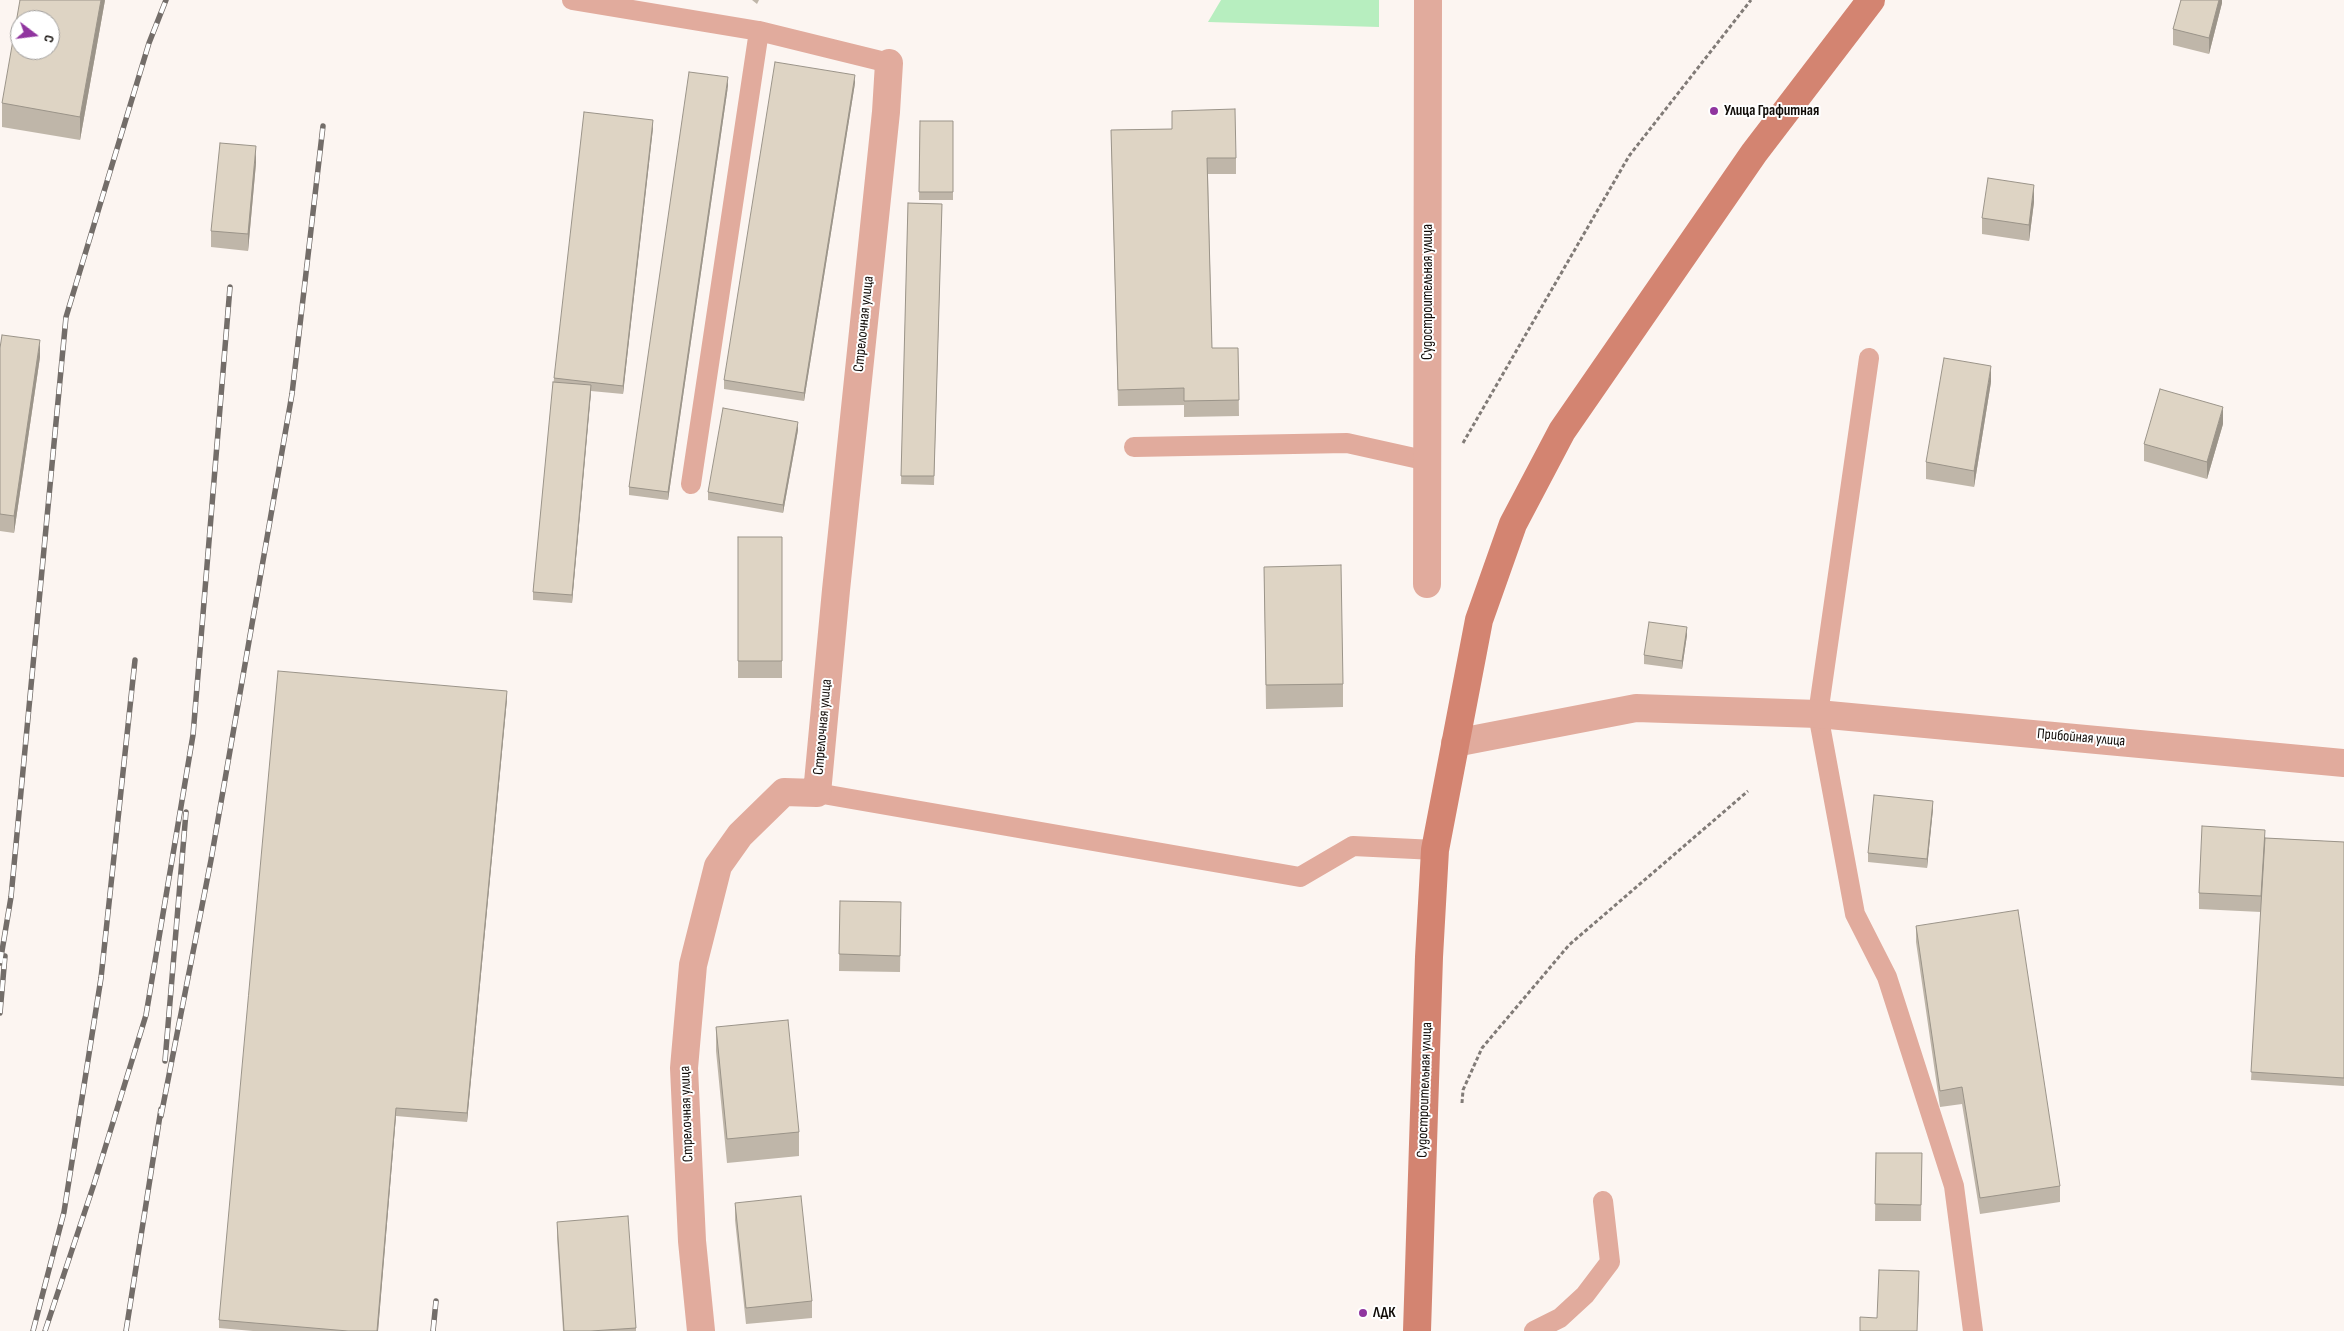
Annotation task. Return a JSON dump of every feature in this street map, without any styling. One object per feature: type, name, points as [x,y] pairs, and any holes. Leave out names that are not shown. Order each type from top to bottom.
[{"type":"main road","name":"Судостроительная улица","points":[[1417,1331],[1429,967],[1435,850],[1479,620],[1513,524],[1562,432],[1754,153],[1871,0]]},
{"type":"street","name":"Судостроительная улица","points":[[1427,584],[1428,0]]},
{"type":"street","name":"Стрелочная улица","points":[[701,1331],[692,1241],[684,1068],[693,964],[718,866],[740,835],[784,792],[817,793],[836,590],[886,112],[889,63]]},
{"type":"street","name":"Прибойная улица","points":[[1455,743],[1636,708],[1818,714],[2344,763]]},
{"type":"lane","points":[[572,0],[759,31],[889,63]]},
{"type":"lane","points":[[691,484],[759,31]]},
{"type":"lane","points":[[1869,358],[1818,714],[1855,914],[1887,976],[1954,1186],[1973,1331]]},
{"type":"lane","points":[[1134,447],[1347,443],[1428,461]]},
{"type":"lane","points":[[817,793],[1300,877],[1353,846],[1435,850]]},
{"type":"lane","points":[[1534,1331],[1560,1318],[1585,1295],[1610,1262],[1603,1201]]},
{"type":"path","points":[[1459,451],[1629,156],[1751,0]]},
{"type":"path","points":[[1461,1110],[1463,1090],[1482,1048],[1569,945],[1748,791]]},
{"type":"green space","points":[[1221,0],[1379,0],[1379,27],[1208,22]]},
{"type":"building","points":[[20,0],[101,0],[80,117],[2,103],[10,57],[10,60],[60,60],[60,10],[18,10]]},
{"type":"building","points":[[2181,0],[2219,0],[2209,38],[2173,29]]},
{"type":"building","points":[[775,62],[855,75],[804,393],[724,380]]},
{"type":"building","points":[[689,72],[728,77],[668,492],[629,487]]},
{"type":"building","points":[[1235,109],[1236,158],[1207,158],[1212,348],[1238,348],[1239,400],[1184,401],[1184,388],[1118,390],[1111,130],[1172,129],[1172,111]]},
{"type":"building","points":[[584,112],[653,120],[623,386],[554,378]]},
{"type":"building","points":[[920,121],[953,121],[953,192],[919,192]]},
{"type":"building","points":[[220,143],[256,146],[248,234],[211,231]]},
{"type":"building","points":[[1988,178],[2034,185],[2029,225],[1982,218]]},
{"type":"building","points":[[908,203],[942,204],[934,476],[901,476]]},
{"type":"building","points":[[2,335],[40,340],[14,516],[0,514],[0,348]]},
{"type":"building","points":[[1944,358],[1991,366],[1974,471],[1926,462]]},
{"type":"building","points":[[553,382],[591,385],[572,595],[533,592]]},
{"type":"building","points":[[2160,389],[2223,407],[2207,462],[2144,444]]},
{"type":"building","points":[[723,408],[798,422],[783,505],[708,492]]},
{"type":"building","points":[[738,537],[782,537],[782,661],[738,661]]},
{"type":"building","points":[[1341,565],[1343,684],[1266,685],[1264,567]]},
{"type":"building","points":[[1649,622],[1687,627],[1682,661],[1644,655]]},
{"type":"building","points":[[278,671],[507,691],[467,1113],[396,1108],[377,1331],[348,1331],[219,1320]]},
{"type":"building","points":[[1874,795],[1933,801],[1927,859],[1868,853]]},
{"type":"building","points":[[2202,826],[2265,830],[2261,896],[2199,893]]},
{"type":"building","points":[[2265,838],[2344,842],[2344,1078],[2251,1072]]},
{"type":"building","points":[[840,901],[901,902],[900,956],[839,954]]},
{"type":"building","points":[[2018,910],[2060,1186],[1980,1198],[1962,1087],[1940,1091],[1916,926]]},
{"type":"building","points":[[788,1020],[799,1132],[727,1139],[716,1027]]},
{"type":"building","points":[[1876,1153],[1922,1153],[1921,1205],[1875,1204]]},
{"type":"building","points":[[801,1196],[812,1301],[746,1308],[735,1203]]},
{"type":"building","points":[[628,1216],[636,1328],[564,1331],[557,1222]]},
{"type":"building","points":[[1879,1270],[1919,1271],[1917,1331],[1860,1331],[1860,1317],[1877,1318]]},
{"type":"railway","points":[[0,963],[11,897],[66,317],[149,43],[166,0]]},
{"type":"railway","points":[[161,1116],[211,860],[292,394],[323,126]]},
{"type":"railway","points":[[45,1331],[94,1184],[146,1015],[193,735],[230,287]]},
{"type":"railway","points":[[33,1331],[64,1212],[101,978],[135,660]]},
{"type":"railway","points":[[165,1061],[186,812]]},
{"type":"railway","points":[[0,1013],[5,956]]},
{"type":"railway","points":[[126,1331],[161,1109]]},
{"type":"railway","points":[[433,1331],[436,1301]]},
{"type":"place","name":"Улица Графитная","points":[[1714,111]]},
{"type":"place","name":"ЛДК","points":[[1363,1313]]}]
